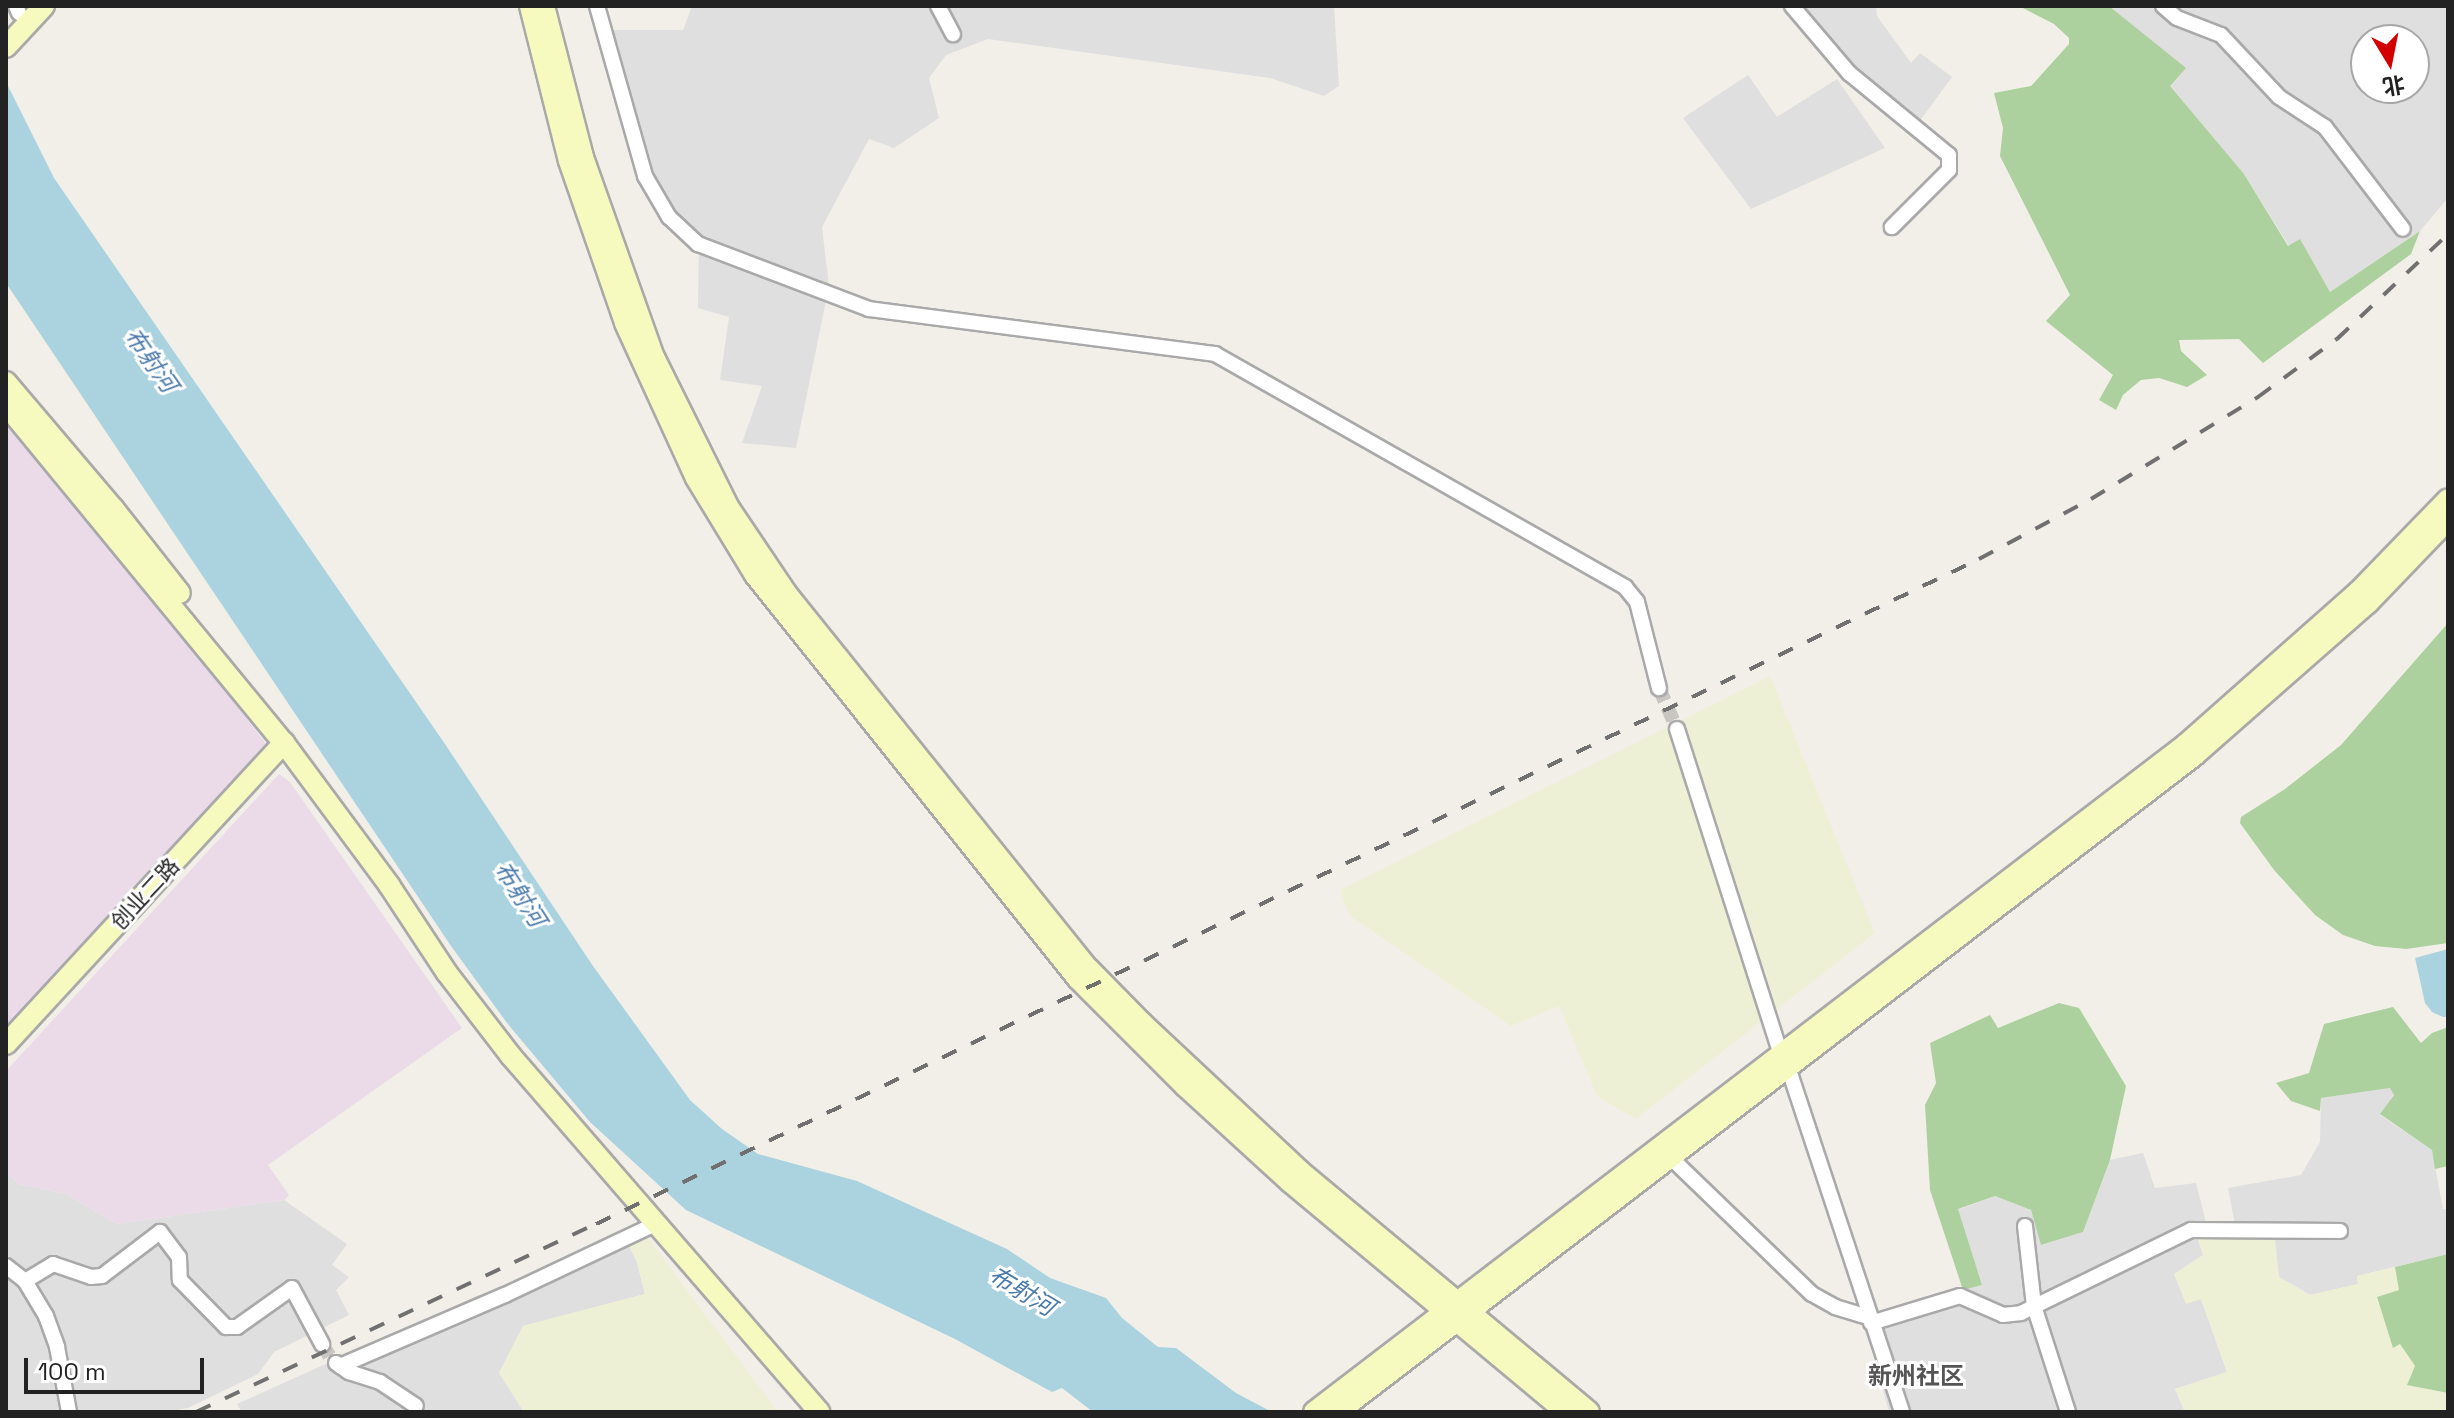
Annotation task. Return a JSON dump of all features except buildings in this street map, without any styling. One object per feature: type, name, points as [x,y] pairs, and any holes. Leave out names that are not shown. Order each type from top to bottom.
[{"type":"main road","points":[[6,47],[44,6]]},
{"type":"main road","points":[[530,6],[569,161],[625,323],[696,478],[755,575],[1078,979],[1241,1138],[1457,1312],[1589,1412]]},
{"type":"main road","points":[[544,6],[583,157],[638,318],[702,459],[766,566],[1089,969],[1251,1127],[1566,1412]]},
{"type":"main road","points":[[6,382],[113,508],[272,712],[284,743]]},
{"type":"main road","points":[[6,405],[284,743],[479,1015],[819,1412]]},
{"type":"main road","points":[[1457,1312],[1784,1060],[2207,727],[2358,592],[2448,499]]},
{"type":"main road","points":[[1326,1409],[1670,1157],[1784,1060],[2216,738],[2368,603],[2448,520]]},
{"type":"main road","name":"创业二路","points":[[6,1044],[284,743]]},
{"type":"street","points":[[597,6],[645,176],[669,217],[698,244],[869,309],[1215,354],[1625,587],[1637,602],[1659,688]]},
{"type":"street","points":[[938,6],[953,34]]},
{"type":"street","points":[[1792,6],[1849,73],[1949,155],[1949,170],[1892,227]]},
{"type":"street","points":[[2163,6],[2177,18],[2221,35],[2279,97],[2325,127],[2403,229]]},
{"type":"street","points":[[1677,729],[1902,1412]]},
{"type":"street","points":[[1670,1157],[1812,1294],[1835,1307],[1871,1320],[1960,1296],[2003,1315],[2034,1306],[2191,1230],[2340,1231]]},
{"type":"street","points":[[416,1406],[380,1382],[349,1372],[336,1363],[505,1295],[657,1223]]},
{"type":"street","points":[[2025,1226],[2034,1306],[2068,1412]]},
{"type":"street","points":[[25,1281],[53,1264],[91,1277],[102,1276],[160,1232],[179,1257],[180,1280],[226,1327],[237,1327],[292,1288],[322,1344]]},
{"type":"street","points":[[6,1266],[25,1281],[52,1331],[69,1412]]},
{"type":"shaded area","points":[[692,6],[1334,6],[1339,86],[1324,96],[1270,78],[988,39],[946,55],[929,78],[939,118],[894,148],[869,139],[822,227],[829,286],[796,448],[742,443],[762,386],[720,380],[729,317],[698,308],[699,239],[677,220],[658,190],[611,30],[683,30]]},
{"type":"shaded area","points":[[1798,6],[1876,6],[1877,16],[1911,63],[1920,53],[1952,77],[1919,122],[1857,76]]},
{"type":"shaded area","points":[[2109,6],[2448,6],[2448,198],[2420,231],[2330,292],[2300,240],[2289,246],[2244,174],[2169,86],[2185,68]]},
{"type":"shaded area","points":[[1748,75],[1777,117],[1837,79],[1885,148],[1751,209],[1683,118]]},
{"type":"shaded area","points":[[6,426],[94,520],[270,749],[6,1033]]},
{"type":"shaded area","points":[[279,774],[290,782],[462,1028],[268,1165],[289,1195],[284,1200],[117,1224],[66,1194],[19,1184],[6,1172],[6,1071]]},
{"type":"shaded area","points":[[2390,1088],[2394,1094],[2380,1115],[2432,1150],[2443,1209],[2448,1209],[2448,1254],[2357,1276],[2358,1284],[2310,1295],[2279,1277],[2237,1235],[2228,1188],[2301,1175],[2320,1142],[2321,1098]]},
{"type":"shaded area","points":[[2143,1153],[2155,1188],[2196,1183],[2209,1234],[2201,1299],[2227,1372],[2175,1389],[2185,1412],[1889,1412],[1865,1325],[1881,1311],[1982,1285],[1957,1210],[1995,1196],[2031,1210],[2042,1245],[2083,1232],[2110,1160]]},
{"type":"shaded area","points":[[6,1172],[19,1184],[66,1194],[117,1224],[284,1200],[347,1244],[332,1265],[349,1277],[336,1290],[349,1315],[274,1352],[258,1374],[188,1408],[164,1412],[77,1412],[65,1348],[42,1293],[29,1271],[6,1255]]},
{"type":"shaded area","points":[[628,1244],[637,1262],[645,1294],[523,1326],[499,1373],[524,1412],[242,1412],[237,1404],[479,1295],[489,1305]]},
{"type":"shaded area","points":[[6,1277],[24,1293],[48,1340],[62,1412],[6,1412]]},
{"type":"green space","points":[[2019,6],[2109,6],[2186,68],[2170,86],[2244,174],[2288,246],[2300,239],[2330,292],[2420,231],[2411,254],[2263,363],[2239,339],[2179,340],[2181,351],[2207,375],[2187,387],[2159,378],[2141,380],[2123,395],[2116,410],[2099,400],[2113,375],[2046,321],[2070,295],[2000,156],[2003,128],[1994,93],[2031,86],[2069,44],[2069,38],[2054,24]]},
{"type":"green space","points":[[2448,623],[2448,943],[2406,949],[2375,946],[2343,935],[2315,915],[2274,870],[2240,823],[2241,817],[2285,789],[2341,745]]},
{"type":"green space","points":[[1770,676],[1875,933],[1636,1119],[1597,1096],[1559,1006],[1511,1026],[1349,915],[1340,890]]},
{"type":"green space","points":[[2059,1003],[2079,1008],[2126,1086],[2110,1160],[2083,1232],[2041,1245],[2031,1210],[1995,1196],[1958,1209],[1982,1285],[1963,1290],[1930,1190],[1925,1105],[1936,1083],[1930,1043],[1990,1015],[1998,1028]]},
{"type":"green space","points":[[2393,1007],[2421,1043],[2432,1033],[2448,1027],[2448,1166],[2435,1169],[2432,1150],[2380,1114],[2394,1095],[2390,1088],[2321,1098],[2320,1111],[2291,1101],[2276,1083],[2309,1073],[2324,1024]]},
{"type":"green space","points":[[646,1235],[778,1412],[524,1412],[499,1373],[523,1326],[645,1294],[637,1262],[628,1244]]},
{"type":"green space","points":[[2237,1235],[2275,1240],[2279,1277],[2310,1295],[2358,1284],[2357,1276],[2395,1267],[2399,1290],[2378,1297],[2394,1348],[2400,1344],[2415,1366],[2407,1385],[2448,1393],[2448,1412],[2185,1412],[2175,1389],[2227,1372],[2201,1299],[2186,1304],[2174,1274],[2203,1255],[2197,1237]]},
{"type":"green space","points":[[2448,1254],[2448,1393],[2407,1385],[2415,1366],[2400,1344],[2393,1348],[2377,1297],[2399,1290],[2395,1267]]},
{"type":"water","name":"布射河","points":[[6,82],[54,178],[445,744],[593,966],[690,1100],[722,1129],[758,1154],[857,1181],[1007,1249],[1050,1278],[1106,1298],[1122,1318],[1158,1347],[1176,1348],[1236,1393],[1272,1412],[1093,1412],[1062,1388],[1052,1392],[955,1339],[686,1210],[590,1122],[507,1023],[451,946],[6,283]]},
{"type":"water","points":[[2448,949],[2448,1017],[2443,1017],[2432,1012],[2425,1003],[2415,958]]},
{"type":"tunnel","points":[[1659,688],[1677,729]]},
{"type":"tunnel","points":[[322,1344],[332,1360]]},
{"type":"railway","points":[[196,1412],[596,1224],[1979,559],[2091,499],[2258,397],[2337,339],[2448,234]]},
{"type":"district","name":"新州社区","points":[[1916,1376]]}]
